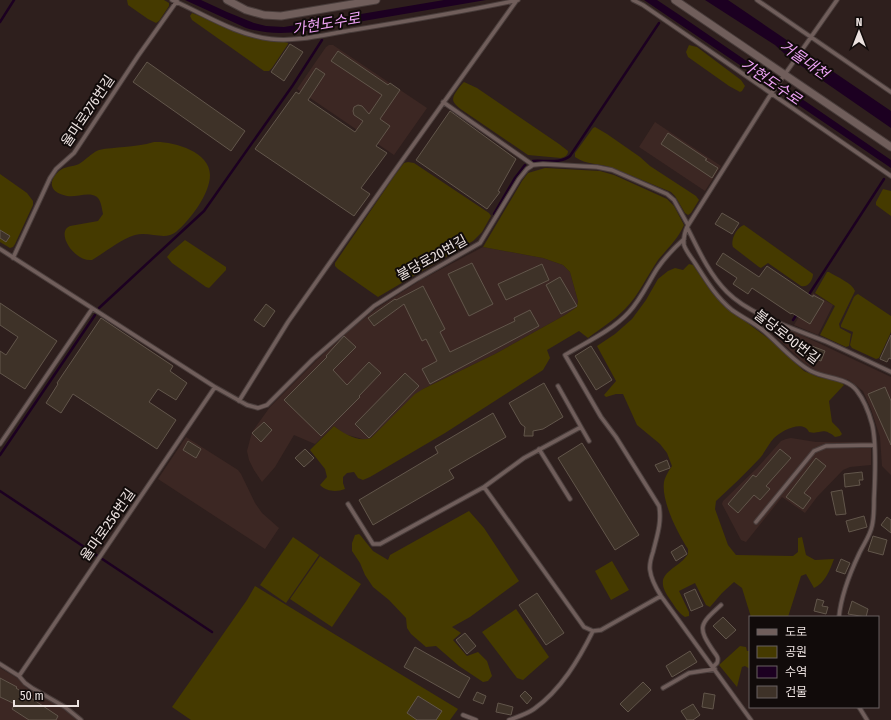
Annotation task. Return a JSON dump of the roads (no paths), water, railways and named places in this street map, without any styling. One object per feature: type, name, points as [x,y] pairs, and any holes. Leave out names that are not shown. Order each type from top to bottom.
[{"type":"street","points":[[227,0],[246,10],[264,15],[281,16],[376,0]]},
{"type":"street","points":[[675,0],[891,147]]},
{"type":"lane","points":[[172,0],[255,36],[288,40],[314,37],[459,12],[517,0]]},
{"type":"lane","points":[[0,249],[239,402],[288,322],[517,0]]},
{"type":"lane","points":[[632,0],[643,5],[772,92],[891,176]]},
{"type":"lane","points":[[757,0],[809,39],[891,92]]},
{"type":"lane","points":[[751,720],[653,583],[650,570],[650,561],[660,525],[661,517],[659,506],[616,437],[601,417],[565,355],[608,329],[628,313],[644,292],[656,270],[668,253],[684,239],[688,226],[772,92],[837,0]]},
{"type":"lane","name":"율마로276번길","points":[[13,258],[50,178],[56,169],[74,153],[138,56],[177,1]]},
{"type":"lane","points":[[443,102],[533,165],[543,164],[597,167],[612,170],[667,194],[674,200],[714,276],[726,291],[738,302],[891,372]]},
{"type":"lane","name":"불당로20번길","points":[[239,402],[258,408],[267,405],[313,359],[374,306],[417,279],[480,243],[519,179],[527,169],[533,165]]},
{"type":"lane","name":"불당로90번길","points":[[684,239],[684,244],[687,251],[708,284],[721,300],[764,331],[802,366],[818,375],[850,384],[861,397],[872,424],[874,445],[875,478],[872,526],[855,562],[847,584],[839,616]]},
{"type":"lane","points":[[0,444],[92,309]]},
{"type":"lane","points":[[558,386],[589,441]]},
{"type":"lane","name":"율마로256번길","points":[[19,676],[215,388]]},
{"type":"lane","points":[[348,504],[373,544],[380,544],[484,486],[524,458],[581,427]]},
{"type":"lane","points":[[756,522],[814,451],[826,446],[874,445]]},
{"type":"lane","points":[[539,449],[570,499]]},
{"type":"lane","points":[[484,486],[584,627],[593,631],[601,630],[661,596]]},
{"type":"lane","points":[[715,669],[717,656],[702,629],[707,619],[721,605]]},
{"type":"lane","points":[[509,720],[534,709],[563,681],[593,631]]},
{"type":"lane","points":[[0,664],[19,676],[32,688],[65,707],[81,720]]},
{"type":"lane","points":[[663,688],[689,673],[715,669]]},
{"type":"lane","points":[[860,708],[867,720]]},
{"type":"lane","points":[[463,716],[476,720]]},
{"type":"water","name":"가현도수로","points":[[185,0],[201,0],[254,23],[266,26],[284,27],[444,0],[486,0],[305,31],[282,33],[246,28]]},
{"type":"water","name":"가현도수로","points":[[644,0],[657,0],[681,16],[891,160],[891,168]]},
{"type":"water","name":"거물대천","points":[[705,0],[728,0],[891,111],[891,128],[787,56],[775,45]]},
{"type":"waterway","points":[[0,22],[14,0]]},
{"type":"waterway","points":[[533,161],[557,161],[570,156],[659,23]]},
{"type":"waterway","name":"가현도수로","points":[[99,308],[204,211],[293,85],[322,40]]},
{"type":"waterway","points":[[494,214],[515,178],[525,165]]},
{"type":"waterway","points":[[808,296],[884,179]]},
{"type":"waterway","points":[[793,320],[797,314]]},
{"type":"waterway","points":[[0,455],[95,315]]},
{"type":"waterway","points":[[0,491],[212,632]]}]
